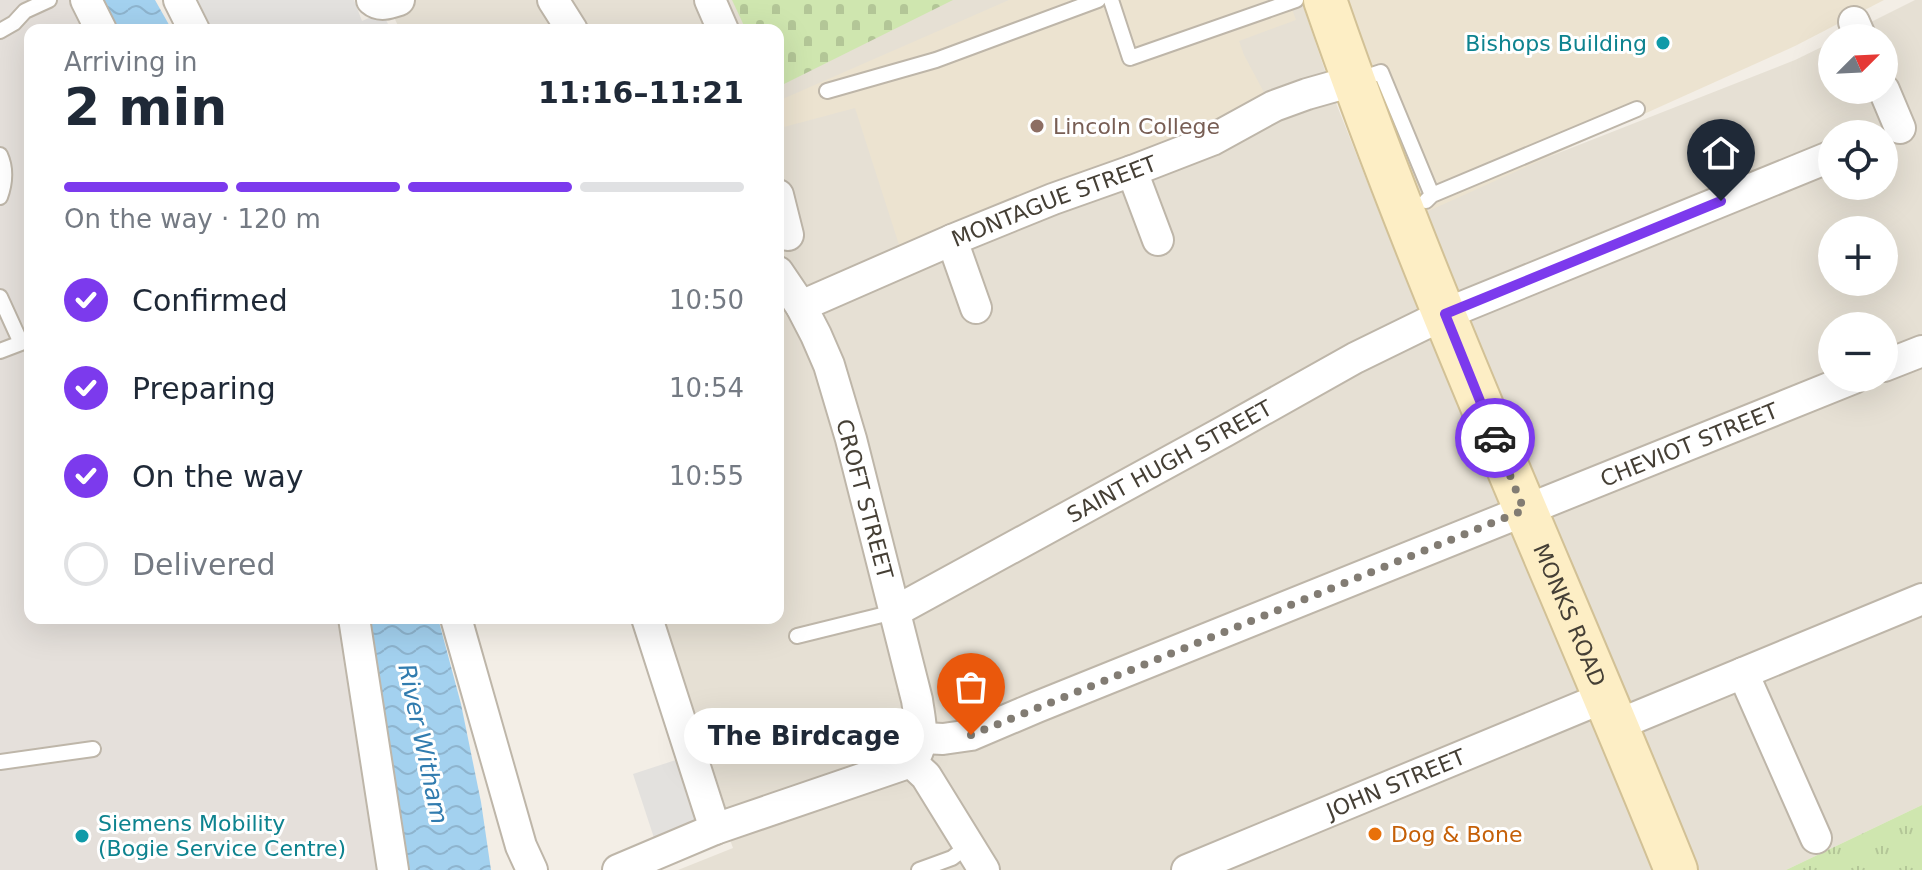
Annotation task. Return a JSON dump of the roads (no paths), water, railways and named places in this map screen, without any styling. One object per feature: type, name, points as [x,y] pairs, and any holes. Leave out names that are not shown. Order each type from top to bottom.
[{"type":"main road","name":"MONKS ROAD","points":[[1325,0],[1353,81],[1419,207],[1445,314],[1676,870]]},
{"type":"street","points":[[86,0],[98,24]]},
{"type":"street","points":[[179,0],[191,24]]},
{"type":"street","points":[[372,0],[385,4],[399,0]]},
{"type":"street","points":[[553,0],[568,24]]},
{"type":"street","points":[[710,0],[720,24]]},
{"type":"street","name":"MONTAGUE STREET","points":[[801,306],[1053,199],[1212,140],[1274,106],[1353,81]]},
{"type":"street","points":[[1891,104],[1902,127]]},
{"type":"street","name":"SAINT HUGH STREET","points":[[894,612],[1355,358],[1445,314],[1818,162]]},
{"type":"street","points":[[1132,171],[1158,240]]},
{"type":"street","points":[[784,219],[788,235]]},
{"type":"street","points":[[952,240],[976,308]]},
{"type":"street","name":"CROFT STREET","points":[[784,281],[801,306],[829,365],[851,439],[917,700],[916,750]]},
{"type":"street","points":[[1898,360],[1922,351]]},
{"type":"street","name":"CHEVIOT STREET","points":[[618,870],[916,750],[986,730],[1819,392]]},
{"type":"street","name":"JOHN STREET","points":[[1187,870],[1611,711],[1743,673],[1922,599]]},
{"type":"street","points":[[355,624],[393,870]]},
{"type":"street","points":[[458,624],[521,846],[532,870]]},
{"type":"street","points":[[649,624],[715,829]]},
{"type":"street","points":[[1743,673],[1816,838]]},
{"type":"street","points":[[916,750],[926,776],[976,858]]},
{"type":"lane","points":[[0,31],[14,23],[25,11],[49,0]]},
{"type":"lane","points":[[827,91],[936,60],[1098,0]]},
{"type":"lane","points":[[1111,0],[1130,58],[1296,0]]},
{"type":"lane","points":[[1419,207],[1637,109]]},
{"type":"lane","points":[[0,155],[4,179],[0,197]]},
{"type":"lane","points":[[0,297],[21,343],[0,351]]},
{"type":"lane","points":[[797,636],[894,612]]},
{"type":"lane","points":[[0,762],[93,749]]},
{"type":"lane","points":[[919,870],[952,858],[976,858]]},
{"type":"water","points":[[101,0],[155,0],[169,24],[112,24]]},
{"type":"water","name":"River Witham","points":[[368,624],[440,624],[461,704],[491,870],[405,870]]},
{"type":"place","name":"Bishops Building","points":[[1663,43]]},
{"type":"place","name":"Lincoln College","points":[[1037,126]]},
{"type":"place","name":"The Birdcage","points":[[971,735]]},
{"type":"place","name":"Dog & Bone","points":[[1375,834]]},
{"type":"place","name":"Siemens Mobility (Bogie Service Centre)","points":[[82,836]]}]
